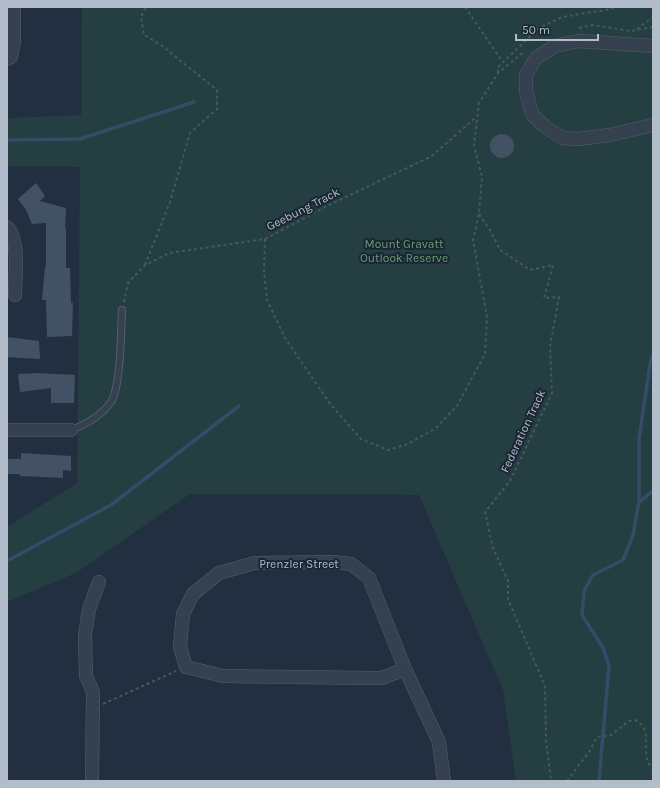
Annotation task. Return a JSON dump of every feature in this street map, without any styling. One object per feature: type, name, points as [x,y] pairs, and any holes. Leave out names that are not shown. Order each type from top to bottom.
[{"type":"street","points":[[7,59],[11,57],[14,42],[14,7]]},
{"type":"street","points":[[653,46],[579,41],[567,43],[555,46],[536,58],[526,75],[526,91],[532,114],[544,126],[562,138],[578,139],[610,135],[653,125]]},
{"type":"street","points":[[7,227],[15,243],[15,295]]},
{"type":"street","points":[[7,430],[71,430]]},
{"type":"street","name":"Prenzler Street","points":[[186,666],[180,647],[182,614],[193,594],[219,573],[255,563],[334,562],[351,564],[369,578],[405,669],[439,742],[444,781]]},
{"type":"street","points":[[92,781],[93,692],[86,676],[85,635],[89,609],[99,582]]},
{"type":"street","points":[[186,666],[223,676],[382,678],[405,669]]},
{"type":"lane","points":[[71,430],[84,425],[97,417],[111,401],[117,384],[122,310]]},
{"type":"path","points":[[144,266],[170,202],[190,133],[217,110],[216,90],[161,44],[144,35],[141,17],[146,7]]},
{"type":"path","points":[[465,7],[502,61]]},
{"type":"path","points":[[498,72],[498,67],[502,61],[522,45],[539,28],[562,17],[611,9],[614,7]]},
{"type":"path","points":[[653,17],[636,30],[653,27]]},
{"type":"path","name":"Geebung Track","points":[[122,310],[128,283],[144,266],[168,253],[265,239],[327,206],[432,156],[477,116],[474,145],[482,177],[479,213]]},
{"type":"path","points":[[265,239],[264,271],[267,300],[285,338],[331,404],[361,439],[388,450],[408,444],[436,428],[457,406],[485,354],[487,317],[473,240],[479,213]]},
{"type":"path","name":"Federation Track","points":[[479,213],[500,250],[530,270],[553,265],[544,298],[559,297],[550,346],[552,393],[510,481],[485,512],[493,548],[508,581],[508,599],[545,686],[546,740],[551,781]]},
{"type":"path","points":[[92,709],[186,666]]},
{"type":"path","points":[[568,781],[589,752],[597,737],[608,736],[629,721],[635,720],[641,723],[644,727],[647,759],[653,770]]},
{"type":"green space","name":"Mount Gravatt Outlook Reserve","points":[[82,7],[653,7],[653,781],[516,781],[503,690],[419,495],[190,494],[76,573],[7,602],[7,527],[77,483],[80,167],[7,166],[7,118],[81,115]]},
{"type":"building","points":[[502,134],[511,137],[514,146],[511,155],[502,158],[493,155],[490,146],[493,137]]},
{"type":"building","points":[[36,183],[45,196],[40,201],[66,208],[66,268],[70,268],[71,303],[73,303],[72,336],[47,337],[46,300],[42,300],[46,267],[46,223],[32,224],[26,210],[18,199]]},
{"type":"building","points":[[7,337],[39,341],[40,359],[7,357]]},
{"type":"building","points":[[37,373],[75,375],[74,403],[51,403],[51,388],[20,392],[18,374]]},
{"type":"building","points":[[21,453],[71,456],[71,471],[63,470],[63,478],[7,474],[7,459],[21,459]]},
{"type":"waterway","points":[[7,140],[80,139],[194,102]]},
{"type":"waterway","points":[[599,781],[609,666],[603,648],[582,615],[584,591],[593,575],[623,560],[633,535],[639,502],[639,439],[650,364],[653,354]]},
{"type":"waterway","points":[[7,561],[111,505],[239,406]]},
{"type":"waterway","points":[[639,502],[653,491]]}]
